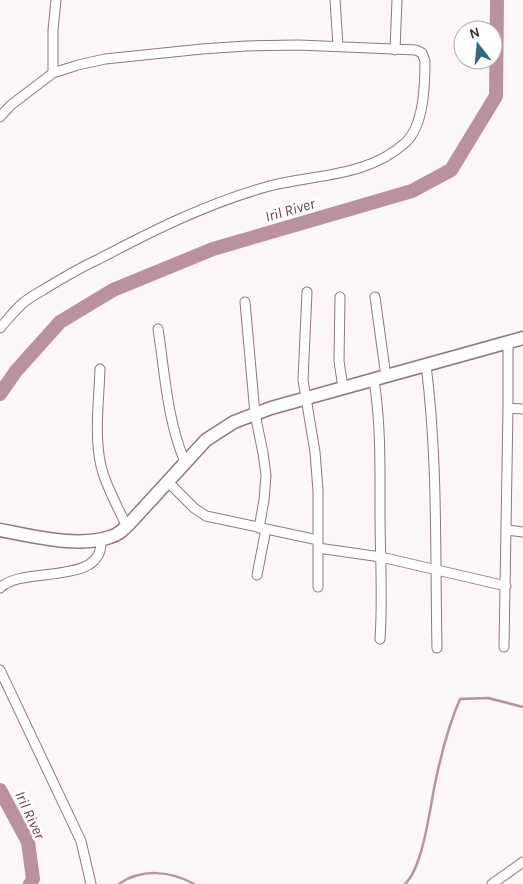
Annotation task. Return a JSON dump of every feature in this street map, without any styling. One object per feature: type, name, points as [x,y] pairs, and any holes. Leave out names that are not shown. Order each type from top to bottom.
[{"type":"highway","points":[[0,530],[61,540],[101,540],[118,534],[206,440],[223,428],[255,414],[305,399],[523,338]]},
{"type":"street","points":[[53,74],[53,30],[56,0]]},
{"type":"street","points":[[334,0],[338,46]]},
{"type":"street","points":[[395,50],[397,0]]},
{"type":"street","points":[[0,116],[53,74],[78,65],[104,59],[192,50],[264,46],[338,46],[416,50],[422,53],[425,60],[420,116],[416,128],[406,142],[389,155],[359,169],[319,178],[276,184],[238,195],[131,242],[72,272],[24,302],[0,328]]},
{"type":"street","points":[[307,292],[303,380],[315,452],[318,491],[318,587]]},
{"type":"street","points":[[340,297],[340,361],[344,388]]},
{"type":"street","points":[[375,297],[380,378],[378,410],[381,455],[382,557],[380,639]]},
{"type":"street","points":[[245,302],[255,414],[266,475],[257,575]]},
{"type":"street","points":[[158,329],[172,422],[176,440],[185,462]]},
{"type":"street","points":[[504,648],[508,343]]},
{"type":"street","points":[[426,365],[434,461],[437,648]]},
{"type":"street","points":[[100,369],[97,427],[99,455],[107,483],[126,526]]},
{"type":"street","points":[[508,408],[523,409]]},
{"type":"street","points":[[168,482],[194,508],[206,516],[262,528],[318,544],[506,586]]},
{"type":"street","points":[[507,530],[523,532]]},
{"type":"street","points":[[0,588],[6,582],[18,578],[32,575],[55,575],[91,563],[100,552],[101,540]]},
{"type":"street","points":[[0,670],[81,841],[91,882]]},
{"type":"street","points":[[492,884],[523,862]]},
{"type":"waterway","name":"Iril River","points":[[0,394],[16,371],[60,322],[113,290],[213,249],[412,191],[451,170],[496,96],[497,0]]},
{"type":"waterway","points":[[405,884],[412,875],[422,850],[443,748],[460,699],[488,698],[523,707]]},
{"type":"waterway","name":"Iril River","points":[[0,790],[28,842],[33,879],[30,884]]},
{"type":"waterway","points":[[119,884],[137,875],[156,873],[176,876],[194,884]]}]
